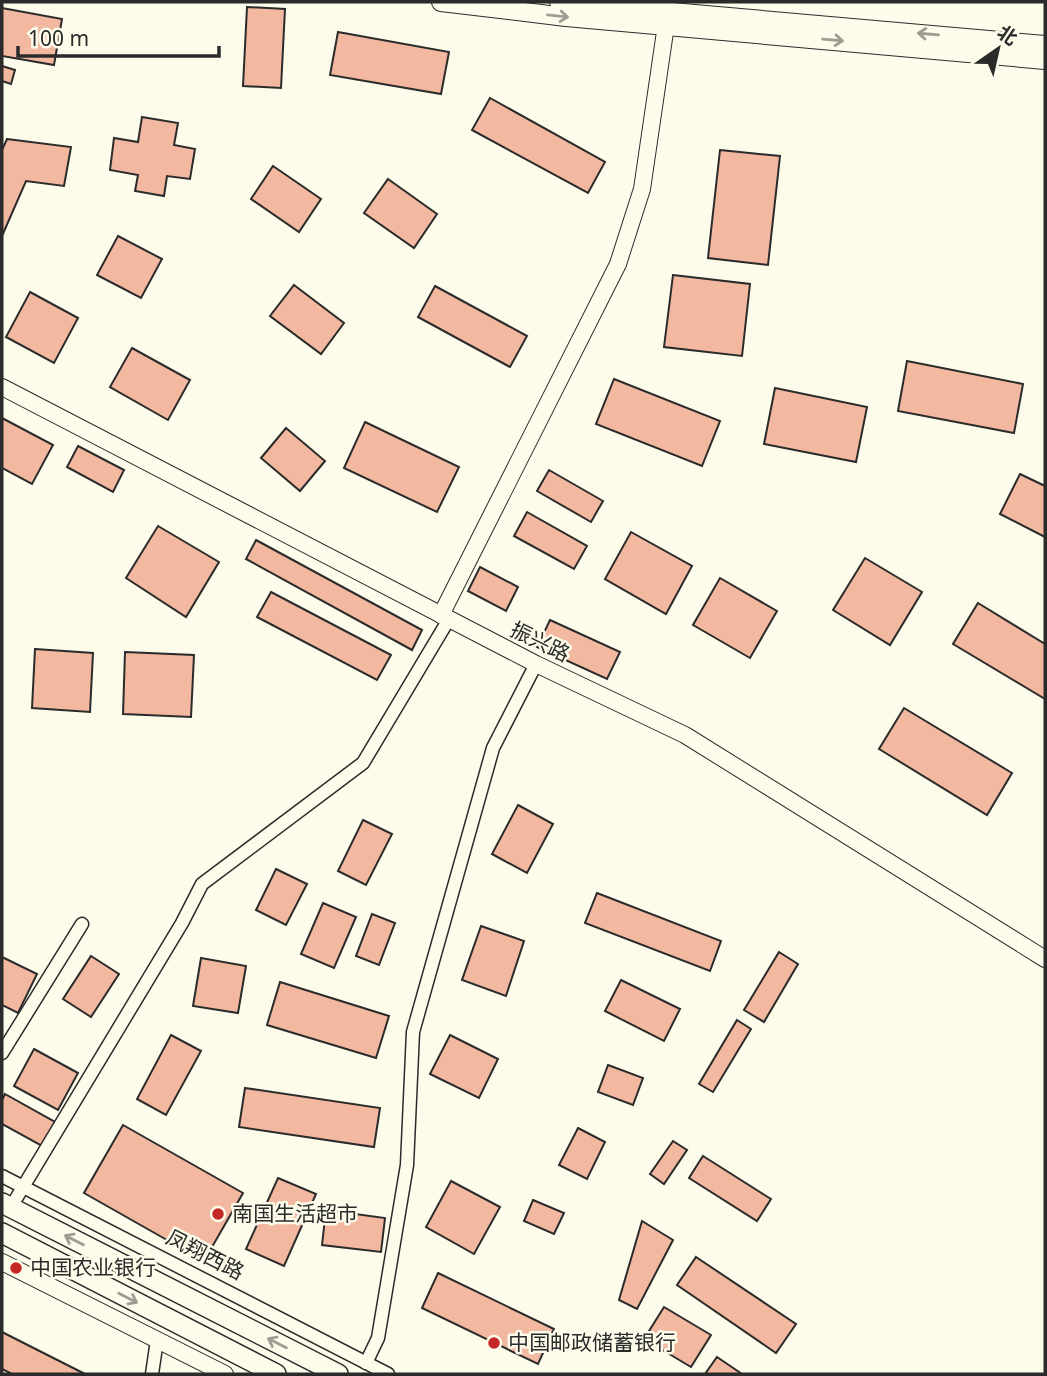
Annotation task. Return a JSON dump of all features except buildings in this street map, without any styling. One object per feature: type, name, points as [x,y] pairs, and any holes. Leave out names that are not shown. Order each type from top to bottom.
[{"type":"main road","points":[[442,2],[1045,60]]},
{"type":"main road","points":[[559,2],[1045,44]]},
{"type":"main road","points":[[6,1205],[338,1374]]},
{"type":"main road","points":[[2,1233],[276,1374]]},
{"type":"street","points":[[6,1205],[23,1187],[182,923],[202,884],[363,763],[445,617],[618,264],[642,188],[666,25]]},
{"type":"street","name":"振兴路","points":[[2,387],[536,664],[685,735],[1045,960]]},
{"type":"street","points":[[366,1363],[378,1339],[407,1166],[413,1032],[493,748],[536,664]]},
{"type":"street","points":[[2,1053],[82,924]]},
{"type":"street","name":"凤翔西路","points":[[2,1176],[388,1374]]},
{"type":"street","points":[[2,1262],[225,1374]]},
{"type":"street","points":[[152,1374],[158,1340]]},
{"type":"place","name":"南国生活超市","points":[[218,1214]]},
{"type":"place","name":"中国农业银行","points":[[16,1268]]},
{"type":"place","name":"中国邮政储蓄银行","points":[[494,1343]]}]
